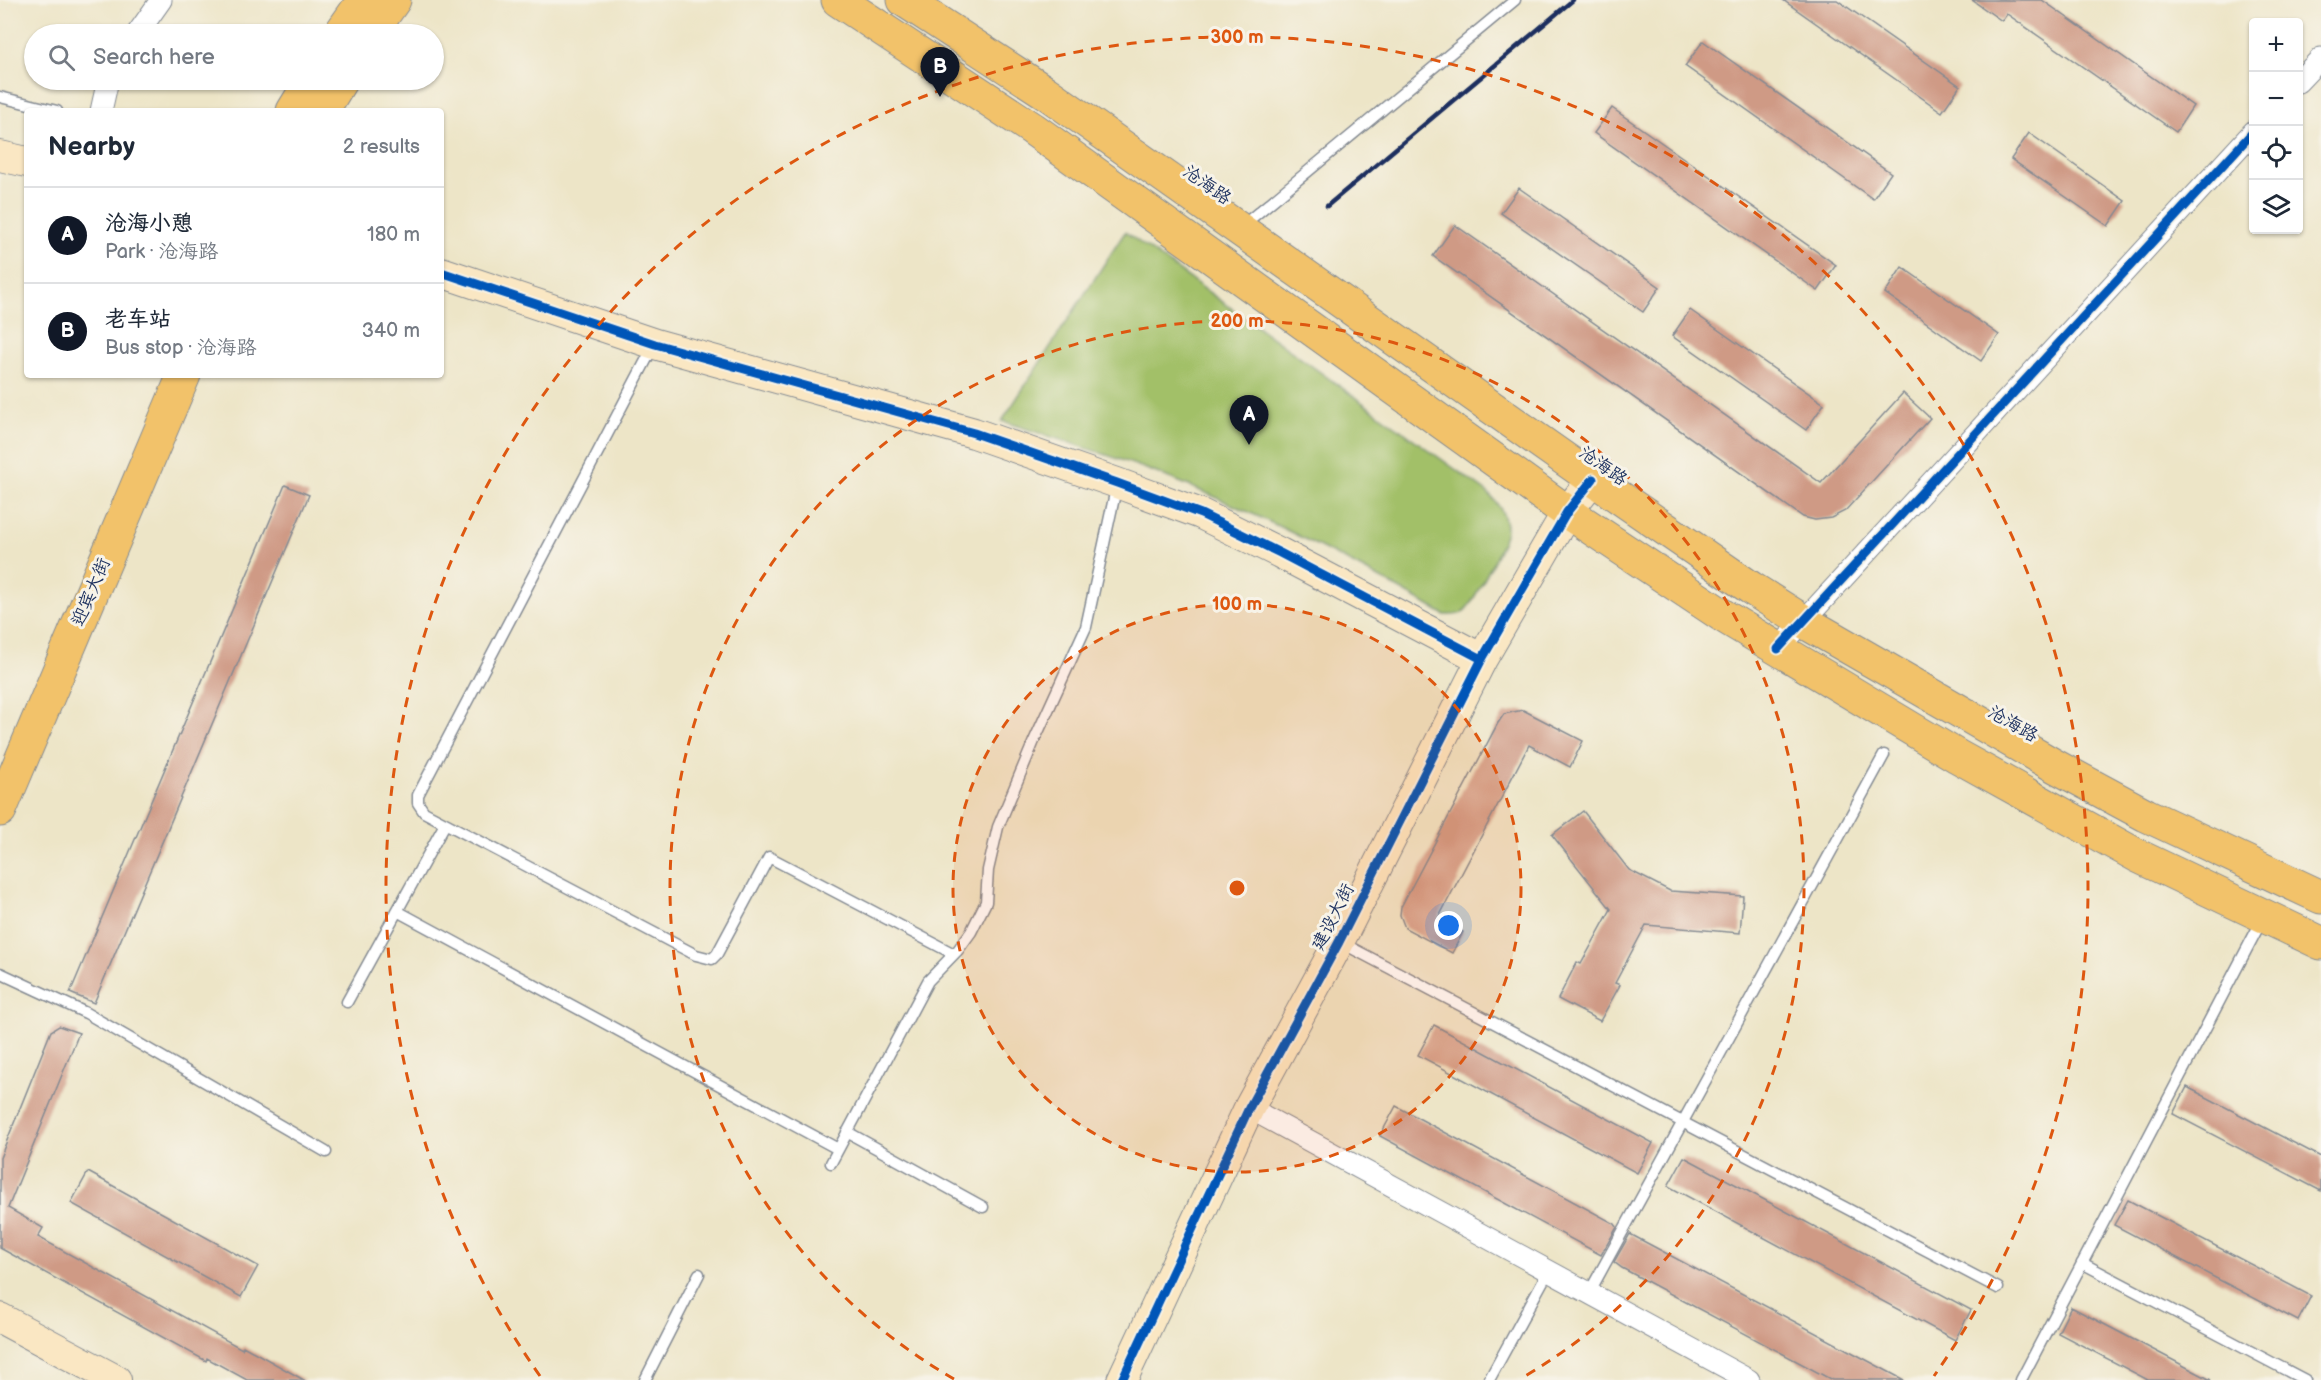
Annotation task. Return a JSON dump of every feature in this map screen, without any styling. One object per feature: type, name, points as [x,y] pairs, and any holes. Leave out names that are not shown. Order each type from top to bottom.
[{"type":"main road","points":[[347,24],[364,0]]},
{"type":"main road","points":[[377,24],[394,0]]},
{"type":"main road","points":[[838,0],[1033,129],[1567,512],[1725,616],[1957,756],[2138,856],[2321,943]]},
{"type":"main road","name":"沧海路","points":[[904,0],[1045,92],[1593,479],[1803,621],[2055,766],[2146,815],[2321,897]]},
{"type":"main road","points":[[295,108],[306,90]]},
{"type":"main road","points":[[324,108],[335,90]]},
{"type":"main road","name":"迎宾大街","points":[[0,753],[158,378]]},
{"type":"main road","name":"迎宾大街","points":[[0,810],[183,378]]},
{"type":"street","points":[[144,24],[161,0]]},
{"type":"street","points":[[2303,77],[2321,58]]},
{"type":"street","points":[[102,108],[106,90]]},
{"type":"street","points":[[1778,649],[2249,135]]},
{"type":"street","points":[[0,156],[24,161]]},
{"type":"street","points":[[444,273],[655,344],[974,433],[1201,514],[1280,553],[1482,660]]},
{"type":"street","name":"建设大街","points":[[1122,1380],[1250,1108],[1339,942],[1482,660],[1567,512],[1593,479]]},
{"type":"street","points":[[1250,1108],[1749,1380]]},
{"type":"street","points":[[0,1318],[116,1380]]},
{"type":"lane","points":[[1239,228],[1515,0]]},
{"type":"lane","points":[[0,97],[45,108]]},
{"type":"lane","points":[[655,344],[418,795],[418,803],[424,813],[696,956],[711,960],[717,954],[769,857],[954,954]]},
{"type":"lane","points":[[831,1163],[928,981],[971,932],[986,902],[988,870],[998,827],[1086,627],[1117,483]]},
{"type":"lane","points":[[1590,1293],[1884,755]]},
{"type":"lane","points":[[347,1002],[445,824]]},
{"type":"lane","points":[[397,911],[838,1149]]},
{"type":"lane","points":[[2021,1380],[2264,916]]},
{"type":"lane","points":[[1339,942],[1998,1288]]},
{"type":"lane","points":[[0,973],[86,1012],[326,1152]]},
{"type":"lane","points":[[847,1132],[983,1207]]},
{"type":"lane","points":[[2082,1263],[2305,1380]]},
{"type":"lane","points":[[1489,1380],[1549,1270]]},
{"type":"lane","points":[[645,1380],[699,1274]]},
{"type":"green space","points":[[1125,232],[1491,496],[1504,518],[1505,535],[1481,586],[1463,612],[1456,615],[1445,615],[1300,536],[1187,485],[1113,457],[1002,421]]},
{"type":"building","points":[[1783,0],[1837,0],[1960,86],[1942,112]]},
{"type":"building","points":[[1972,0],[2042,0],[2193,106],[2176,132],[2007,14],[2002,21]]},
{"type":"building","points":[[1703,41],[1891,173],[1873,199],[1685,66]]},
{"type":"building","points":[[1612,108],[1836,265],[1818,291],[1594,133]]},
{"type":"building","points":[[2029,133],[2125,201],[2108,226],[2011,159]]},
{"type":"building","points":[[1519,188],[1660,287],[1643,312],[1501,213]]},
{"type":"building","points":[[1455,225],[1821,483],[1903,393],[1930,418],[1845,511],[1831,518],[1815,520],[1803,517],[1433,256]]},
{"type":"building","points":[[1902,267],[1999,335],[1981,361],[1885,293]]},
{"type":"building","points":[[1690,310],[1824,404],[1806,430],[1672,336]]},
{"type":"building","points":[[285,485],[309,495],[94,1003],[70,993]]},
{"type":"building","points":[[1523,710],[1583,741],[1570,767],[1529,745],[1438,919],[1463,932],[1452,953],[1405,928],[1400,915],[1401,907],[1498,723],[1504,714]]},
{"type":"building","points":[[1583,811],[1629,870],[1670,891],[1743,896],[1740,933],[1646,925],[1615,983],[1620,985],[1600,1021],[1558,999],[1577,962],[1581,964],[1611,909],[1552,835]]},
{"type":"building","points":[[1434,1025],[1653,1143],[1637,1173],[1418,1055]]},
{"type":"building","points":[[59,1026],[79,1033],[8,1208],[43,1228],[38,1237],[242,1349],[243,1346],[304,1380],[247,1380],[207,1358],[206,1361],[0,1248],[0,1158],[51,1031]]},
{"type":"building","points":[[2187,1087],[2321,1157],[2321,1191],[2173,1114]]},
{"type":"building","points":[[1396,1106],[1615,1224],[1617,1227],[1601,1255],[1380,1136]]},
{"type":"building","points":[[1684,1157],[1971,1310],[1955,1340],[1668,1186]]},
{"type":"building","points":[[88,1172],[258,1266],[241,1297],[71,1203]]},
{"type":"building","points":[[2128,1200],[2311,1296],[2298,1321],[2114,1225]]},
{"type":"building","points":[[1630,1234],[1904,1380],[1832,1380],[1622,1268],[1614,1262]]},
{"type":"building","points":[[2071,1307],[2211,1380],[2148,1380],[2058,1333]]},
{"type":"railway","points":[[1327,206],[1573,0]]},
{"type":"cycle path","points":[[1778,649],[2249,136]]},
{"type":"cycle path","points":[[444,273],[655,344],[974,433],[1201,514],[1482,659]]},
{"type":"cycle path","points":[[1122,1380],[1249,1108],[1339,942],[1482,659],[1567,512],[1593,479]]},
{"type":"place","name":"老车站","points":[[940,97]]},
{"type":"place","name":"沧海小憩","points":[[1249,445]]}]
